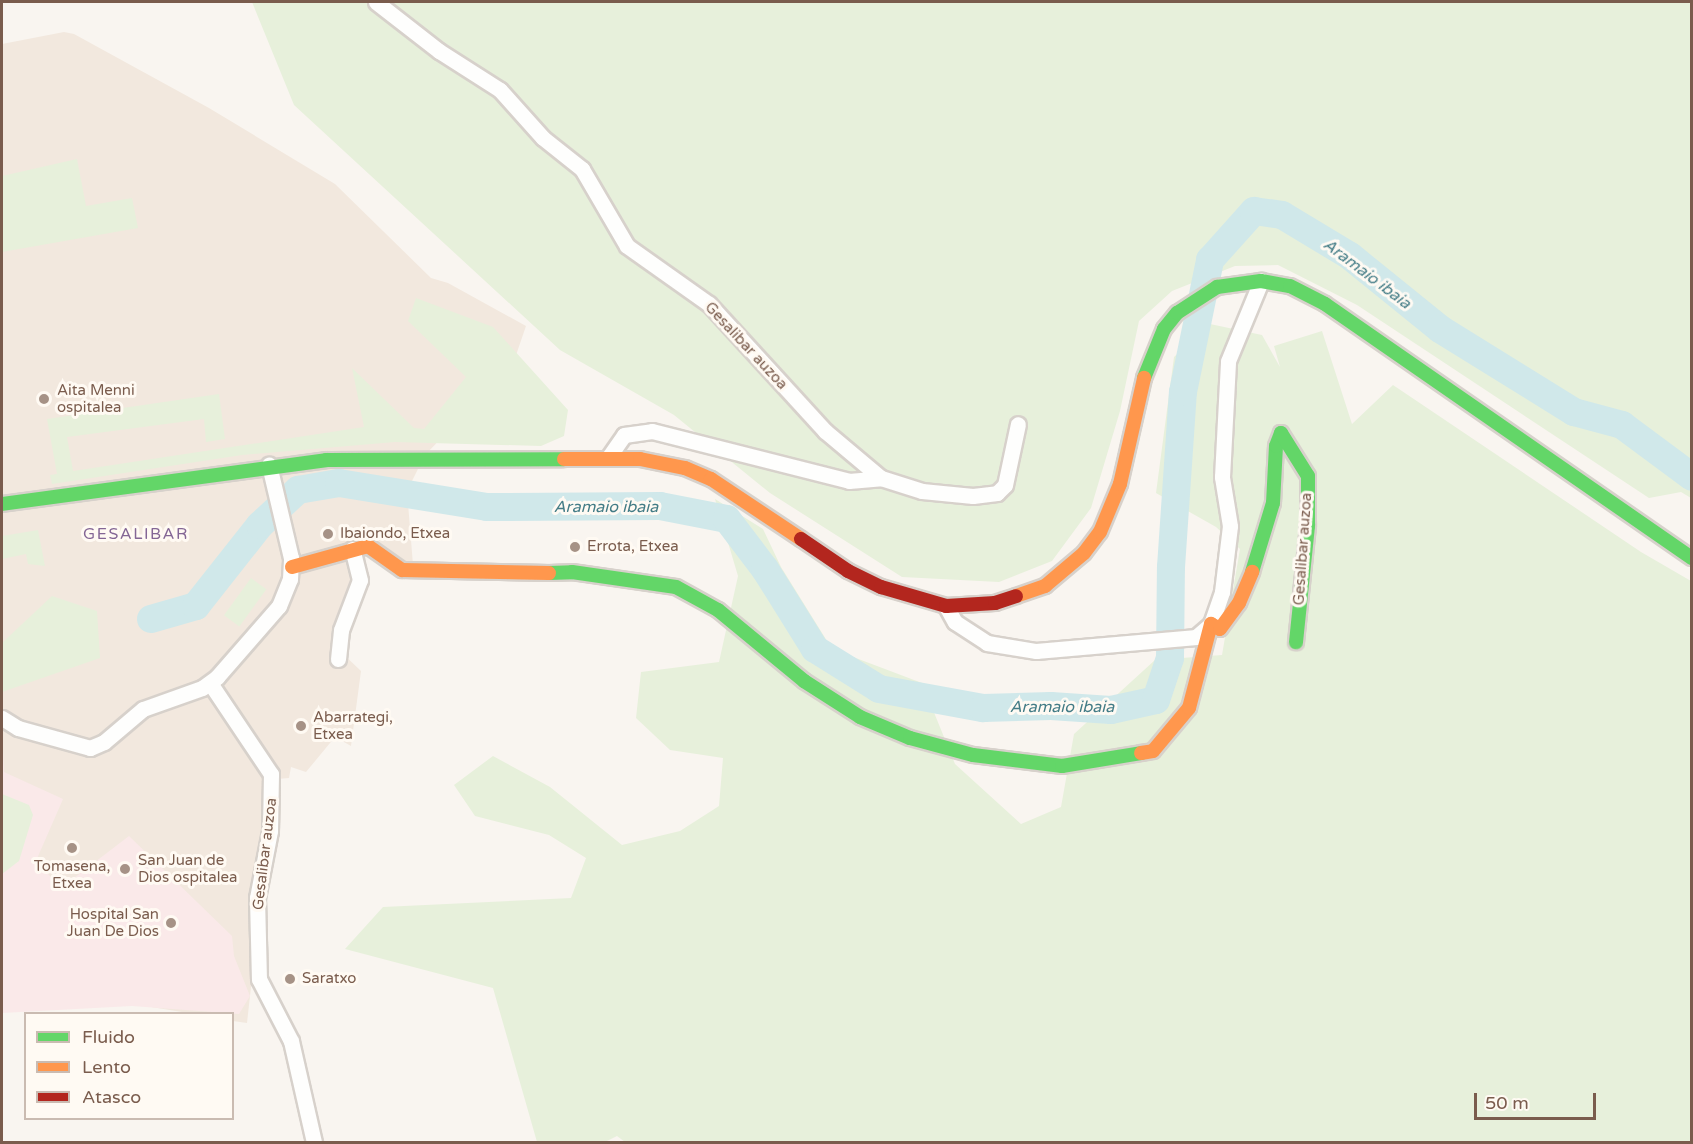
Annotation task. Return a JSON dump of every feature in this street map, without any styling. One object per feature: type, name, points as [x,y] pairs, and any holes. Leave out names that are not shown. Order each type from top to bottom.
[{"type":"main road","points":[[2,504],[269,465],[326,460],[608,458],[663,462],[711,479],[848,571],[915,599],[946,606],[995,603],[1021,597],[1045,586],[1084,553],[1113,506],[1128,458],[1146,369],[1164,329],[1177,313],[1217,287],[1261,280],[1290,286],[1325,304],[1692,558]]},
{"type":"main road","name":"Gesalibar auzoa","points":[[1211,624],[1215,630],[1226,622],[1250,581],[1274,503],[1276,446],[1281,433],[1308,476],[1308,526],[1296,642]]},
{"type":"main road","points":[[292,567],[360,548],[402,570],[506,575],[572,572],[676,587],[718,610],[804,681],[860,717],[910,738],[973,755],[1062,765],[1153,751],[1189,708],[1211,624]]},
{"type":"street","name":"Gesalibar auzoa","points":[[376,2],[438,51],[500,90],[543,138],[582,169],[627,246],[709,304],[825,431],[881,478],[922,491],[974,496],[997,493],[1005,485],[1018,424]]},
{"type":"street","points":[[946,606],[956,622],[987,643],[1036,651],[1196,637],[1211,624],[1222,592],[1230,526],[1222,477],[1228,361],[1261,280]]},
{"type":"street","name":"Gesalibar auzoa","points":[[608,458],[624,435],[652,431],[849,482],[881,478]]},
{"type":"street","points":[[2,718],[18,728],[90,748],[104,742],[143,709],[210,682],[248,646],[279,606],[292,567],[269,465]]},
{"type":"street","points":[[338,659],[341,630],[360,580],[360,548]]},
{"type":"street","name":"Gesalibar auzoa","points":[[210,682],[271,774],[270,831],[257,898],[259,979],[291,1041],[314,1143]]},
{"type":"shaded area","points":[[64,32],[74,34],[209,108],[335,184],[431,278],[448,283],[526,326],[501,399],[458,421],[425,455],[407,491],[414,577],[365,554],[367,579],[340,651],[361,671],[351,746],[335,737],[306,772],[291,767],[289,778],[277,779],[262,905],[267,909],[257,933],[247,1023],[234,1021],[234,1012],[182,1012],[133,1004],[2,1009],[2,44]]},
{"type":"shaded area","name":"San Juan de Dios ospitalea","points":[[2,732],[4,772],[63,799],[36,861],[61,888],[129,836],[232,936],[234,956],[250,996],[239,1014],[132,1006],[2,1013]]},
{"type":"green space","points":[[252,2],[1691,2],[1691,498],[1681,492],[1649,498],[1357,305],[1278,265],[1235,266],[1172,291],[1139,321],[1120,411],[1091,508],[1052,561],[999,582],[902,577],[770,493],[674,415],[560,350],[294,105]]},
{"type":"green space","points":[[77,159],[86,206],[132,198],[138,228],[2,252],[2,176]]},
{"type":"green space","points":[[416,298],[493,327],[568,410],[564,436],[541,446],[395,442],[242,455],[52,484],[50,475],[57,474],[47,419],[219,394],[225,439],[206,442],[204,419],[67,437],[73,471],[364,427],[352,368],[414,428],[424,429],[466,377],[408,321]]},
{"type":"green space","points":[[1210,324],[1262,335],[1280,367],[1274,346],[1322,331],[1352,424],[1393,385],[1641,552],[1691,581],[1691,1142],[625,1142],[617,1136],[605,1142],[537,1142],[493,988],[345,949],[383,907],[571,898],[586,858],[549,835],[475,816],[454,785],[493,756],[550,787],[622,845],[680,831],[719,806],[723,758],[670,750],[636,718],[641,672],[719,662],[738,576],[715,499],[763,529],[781,567],[832,649],[922,683],[955,764],[1021,824],[1061,807],[1074,734],[1155,660],[1222,655],[1240,549],[1216,527],[1156,493],[1174,357]]},
{"type":"green space","points":[[38,530],[45,566],[28,564],[26,554],[2,559],[2,536]]},
{"type":"green space","points":[[251,578],[266,589],[239,626],[224,615]]},
{"type":"green space","points":[[52,596],[97,611],[100,658],[2,692],[2,643]]},
{"type":"green space","points":[[2,794],[29,805],[33,815],[19,861],[2,874]]},
{"type":"waterway","name":"Aramaio ibaia","points":[[151,619],[196,606],[260,525],[298,490],[339,483],[487,507],[660,506],[727,519],[765,569],[815,649],[879,689],[983,708],[1051,706],[1111,710],[1156,700],[1170,658],[1171,567],[1183,392],[1210,260],[1254,211],[1282,215],[1350,256],[1440,329],[1574,412],[1622,425],[1692,477]]},
{"type":"traffic: fast","points":[[1144,378],[1164,329],[1177,313],[1217,287],[1261,281],[1290,286],[1325,304],[1692,558]]},
{"type":"traffic: fast","points":[[1252,572],[1273,503],[1276,446],[1281,433],[1308,476],[1308,526],[1296,642]]},
{"type":"traffic: fast","points":[[2,504],[326,460],[564,459]]},
{"type":"traffic: fast","points":[[549,573],[572,572],[676,587],[718,610],[804,681],[860,717],[910,738],[973,755],[1062,766],[1141,753]]},
{"type":"traffic: slow","points":[[1016,596],[1045,586],[1084,553],[1100,532],[1120,484],[1144,378]]},
{"type":"traffic: slow","points":[[564,459],[640,459],[685,468],[711,479],[801,539]]},
{"type":"traffic: slow","points":[[292,567],[368,546],[402,570],[549,573]]},
{"type":"traffic: slow","points":[[1141,753],[1153,751],[1189,708],[1211,624],[1220,629],[1239,603],[1252,572]]},
{"type":"traffic: jam","points":[[801,539],[848,571],[881,587],[946,606],[995,603],[1016,596]]},
{"type":"place","name":"Aita Menni ospitalea","points":[[44,399]]},
{"type":"place","name":"Ibaiondo, Etxea","points":[[328,534]]},
{"type":"place","name":"Errota, Etxea","points":[[575,547]]},
{"type":"place","name":"Abarrategi, Etxea","points":[[301,726]]},
{"type":"place","name":"Tomasena, Etxea","points":[[72,848]]},
{"type":"place","name":"San Juan de Dios ospitalea","points":[[125,869]]},
{"type":"place","name":"Hospital San Juan De Dios","points":[[171,923]]},
{"type":"place","name":"Saratxo","points":[[290,979]]},
{"type":"district","name":"GESALIBAR","points":[[136,534]]}]
